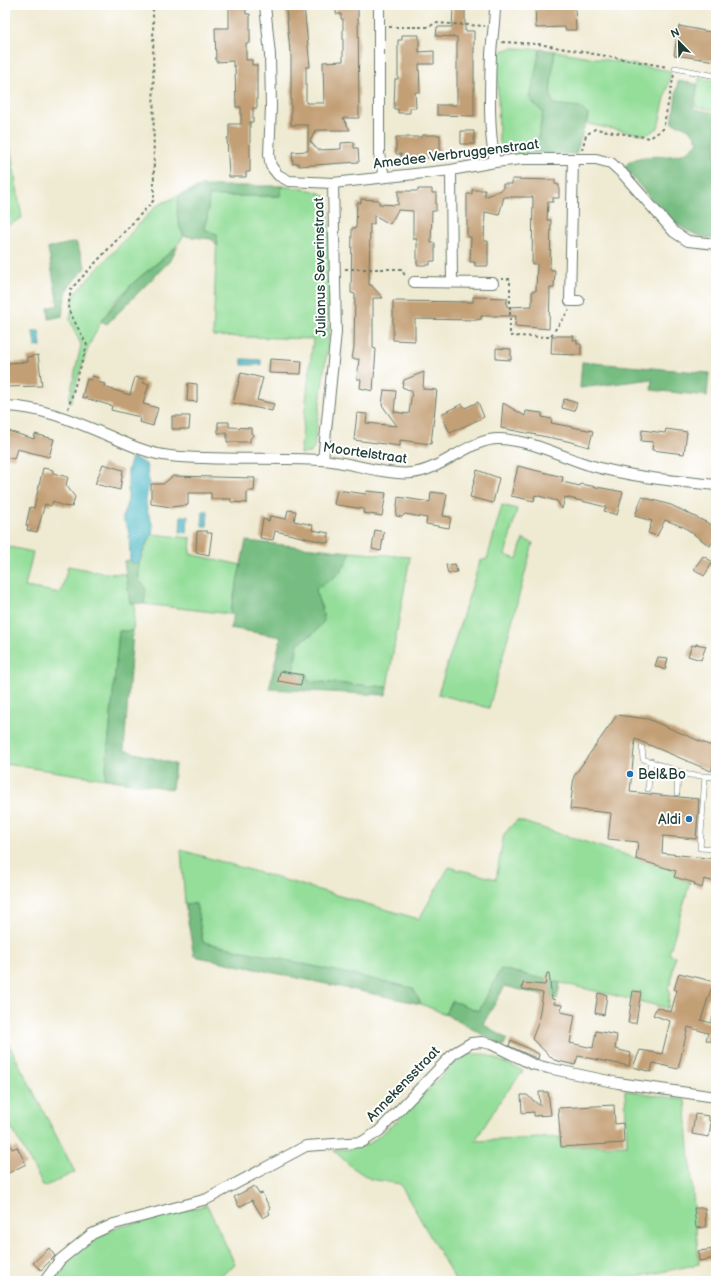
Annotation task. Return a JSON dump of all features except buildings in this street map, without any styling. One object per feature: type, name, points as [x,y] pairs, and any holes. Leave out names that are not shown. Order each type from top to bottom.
[{"type":"street","name":"Julianus Severinstraat","points":[[265,5],[270,55],[271,107],[269,145],[272,166],[278,175],[289,181],[333,183],[336,269],[336,332],[322,460]]},
{"type":"street","points":[[495,162],[491,141],[491,52],[494,43],[496,5]]},
{"type":"street","points":[[379,8],[380,154],[384,176]]},
{"type":"street","name":"Amedee Verbruggenstraat","points":[[333,183],[384,176],[451,170],[495,162],[553,158],[596,159],[611,163],[623,174],[674,232],[688,241],[716,244]]},
{"type":"street","points":[[573,304],[576,159]]},
{"type":"street","points":[[451,170],[452,282]]},
{"type":"street","points":[[414,282],[493,283]]},
{"type":"street","name":"Moortelstraat","points":[[5,406],[22,406],[63,417],[141,450],[171,456],[322,460],[410,474],[433,468],[489,440],[500,439],[524,443],[589,465],[650,479],[716,485]]},
{"type":"street","name":"Annekensstraat","points":[[45,1281],[60,1260],[92,1234],[114,1224],[207,1199],[306,1146],[362,1142],[379,1131],[454,1053],[470,1043],[482,1042],[491,1044],[532,1064],[548,1068],[618,1082],[716,1097]]},
{"type":"lane","points":[[676,68],[716,76]]},
{"type":"lane","points":[[642,748],[643,759],[689,775],[716,777]]},
{"type":"lane","points":[[648,789],[651,761]]},
{"type":"lane","points":[[677,793],[678,771]]},
{"type":"lane","points":[[705,776],[700,848],[716,849]]},
{"type":"path","points":[[63,417],[68,408],[87,344],[68,309],[70,289],[154,200],[153,5]]},
{"type":"path","points":[[379,27],[429,27],[435,23],[495,26]]},
{"type":"path","points":[[494,43],[538,44],[676,68],[663,129],[650,138],[595,129],[586,135],[576,159]]},
{"type":"path","points":[[336,269],[401,269],[406,279],[414,282]]},
{"type":"path","points":[[493,283],[500,279],[510,279],[510,336],[550,337],[573,304]]},
{"type":"green space","points":[[512,48],[540,49],[530,99],[543,113],[535,153],[523,155],[513,155],[509,153],[505,150],[499,140],[497,56],[502,51]]},
{"type":"green space","points":[[540,49],[555,51],[550,91],[553,104],[580,107],[588,115],[576,154],[535,153],[543,113],[530,99]]},
{"type":"green space","points":[[555,51],[671,71],[658,128],[646,135],[587,124],[588,115],[564,106],[553,104],[550,91]]},
{"type":"green space","points":[[699,78],[716,81],[716,110],[695,107]]},
{"type":"green space","points":[[678,81],[697,84],[693,109],[716,113],[716,239],[701,236],[688,231],[675,223],[653,202],[624,167],[632,161],[641,158],[681,154],[690,150],[698,142],[696,137],[688,128],[672,123]]},
{"type":"green space","points":[[10,146],[22,218],[5,227],[5,147]]},
{"type":"green space","points":[[202,186],[282,186],[280,196],[209,196],[207,219],[204,226],[206,230],[217,234],[218,246],[211,239],[184,236],[180,227],[177,210],[180,195]]},
{"type":"green space","points":[[282,186],[313,191],[324,195],[328,199],[331,263],[329,335],[314,448],[310,453],[300,454],[313,339],[213,336],[217,234],[206,230],[204,226],[207,219],[209,196],[280,196]]},
{"type":"green space","points":[[180,195],[178,200],[178,216],[180,227],[184,236],[167,255],[133,283],[109,310],[100,324],[86,353],[71,403],[69,399],[81,345],[70,320],[73,299],[77,291],[156,206]]},
{"type":"green space","points":[[76,242],[86,268],[74,280],[68,289],[62,316],[49,319],[48,308],[58,305],[48,248]]},
{"type":"green space","points":[[178,246],[169,262],[107,324],[101,321],[132,284]]},
{"type":"green space","points":[[582,362],[709,373],[707,396],[651,390],[652,379],[580,388]]},
{"type":"green space","points":[[502,505],[517,509],[505,555],[517,559],[523,539],[533,543],[489,708],[438,694],[480,561],[487,559]]},
{"type":"green space","points":[[152,534],[191,538],[190,554],[241,565],[230,614],[144,604],[144,592],[139,580],[139,564],[142,554]]},
{"type":"green space","points":[[246,541],[350,552],[342,570],[316,589],[324,621],[314,633],[298,643],[293,673],[307,674],[308,681],[387,687],[386,695],[269,689],[281,637],[230,628],[234,615],[230,614]]},
{"type":"green space","points":[[5,546],[33,552],[25,587],[61,593],[68,566],[103,573],[126,574],[130,602],[135,603],[133,631],[119,631],[105,779],[5,764]]},
{"type":"green space","points":[[350,552],[410,557],[387,687],[307,681],[293,673],[298,643],[314,633],[323,610],[317,597],[316,588],[333,578],[342,570]]},
{"type":"green space","points":[[130,560],[132,563],[139,563],[138,578],[146,589],[144,604],[130,603],[124,561]]},
{"type":"green space","points":[[119,631],[133,631],[124,750],[175,764],[172,789],[105,779]]},
{"type":"green space","points":[[517,820],[676,871],[675,877],[690,882],[669,954],[675,956],[671,984],[669,984],[668,989],[670,990],[668,1008],[501,969],[479,1011],[452,1001],[445,1014],[421,1004],[412,988],[203,942],[196,904],[185,904],[181,850],[419,919],[449,867],[496,879],[504,834]]},
{"type":"green space","points":[[185,904],[196,904],[203,942],[413,988],[421,1004],[194,956]]},
{"type":"green space","points":[[501,969],[560,983],[557,999],[505,986],[483,1024],[507,1039],[503,1046],[445,1014],[452,1001],[479,1011]]},
{"type":"green space","points":[[5,1037],[75,1172],[44,1187],[9,1123],[5,1126]]},
{"type":"green space","points":[[469,1054],[485,1054],[523,1071],[502,1098],[475,1141],[560,1137],[561,1147],[627,1145],[625,1090],[685,1100],[699,1264],[618,1281],[456,1281],[400,1184],[370,1179],[352,1167],[333,1150],[350,1149],[369,1144],[397,1121],[452,1065]]},
{"type":"green space","points":[[207,1205],[235,1264],[215,1281],[52,1281],[59,1270],[83,1246],[98,1236],[119,1227]]},
{"type":"water","points":[[33,331],[39,331],[41,346],[35,347]]},
{"type":"water","points":[[242,359],[261,360],[261,365],[242,365]]},
{"type":"water","points":[[132,457],[146,464],[149,482],[146,500],[147,510],[153,526],[152,534],[143,551],[139,563],[132,563],[130,560],[129,531],[123,519],[128,500],[128,470]]},
{"type":"water","points":[[203,511],[208,511],[207,526],[202,526]]},
{"type":"water","points":[[181,516],[188,516],[187,533],[180,532]]},
{"type":"place","name":"Bel&Bo","points":[[630,774]]},
{"type":"place","name":"Aldi","points":[[689,819]]}]
